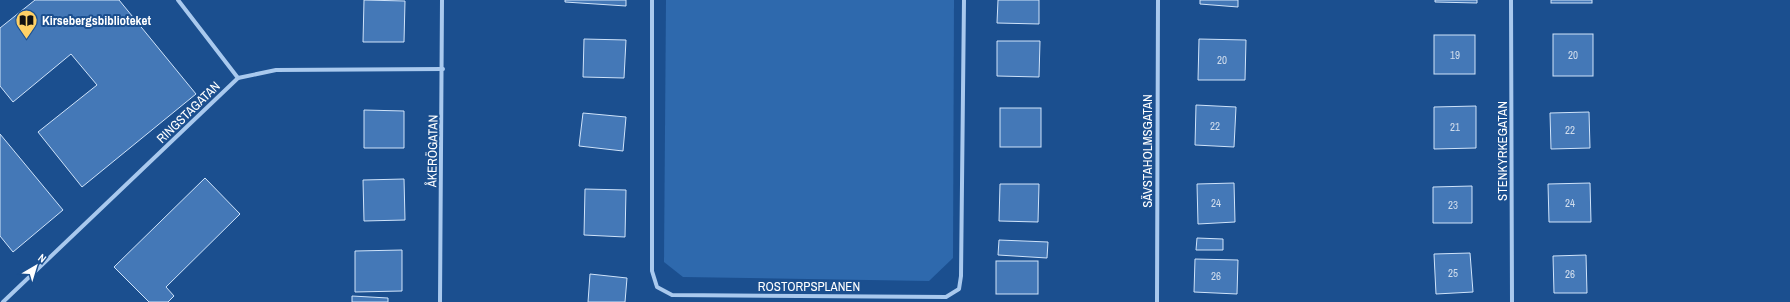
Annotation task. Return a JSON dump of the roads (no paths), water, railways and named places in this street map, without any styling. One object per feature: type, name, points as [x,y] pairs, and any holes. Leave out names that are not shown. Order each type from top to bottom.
[{"type":"street","points":[[178,0],[238,78]]},
{"type":"street","name":"ÅKERÖGATAN","points":[[440,302],[443,69],[442,0]]},
{"type":"street","name":"ROSTORPSPLANEN","points":[[652,0],[652,271],[657,287],[672,295],[938,297],[946,297],[959,289],[961,276],[964,0]]},
{"type":"street","name":"SÄVSTAHOLMSGATAN","points":[[1157,302],[1158,0]]},
{"type":"street","name":"STENKYRKEGATAN","points":[[1511,0],[1512,302]]},
{"type":"street","name":"RINGSTAGATAN","points":[[3,302],[238,78],[276,70],[443,69]]},
{"type":"place","name":"Kirsebergsbiblioteket","points":[[26,40]]}]
